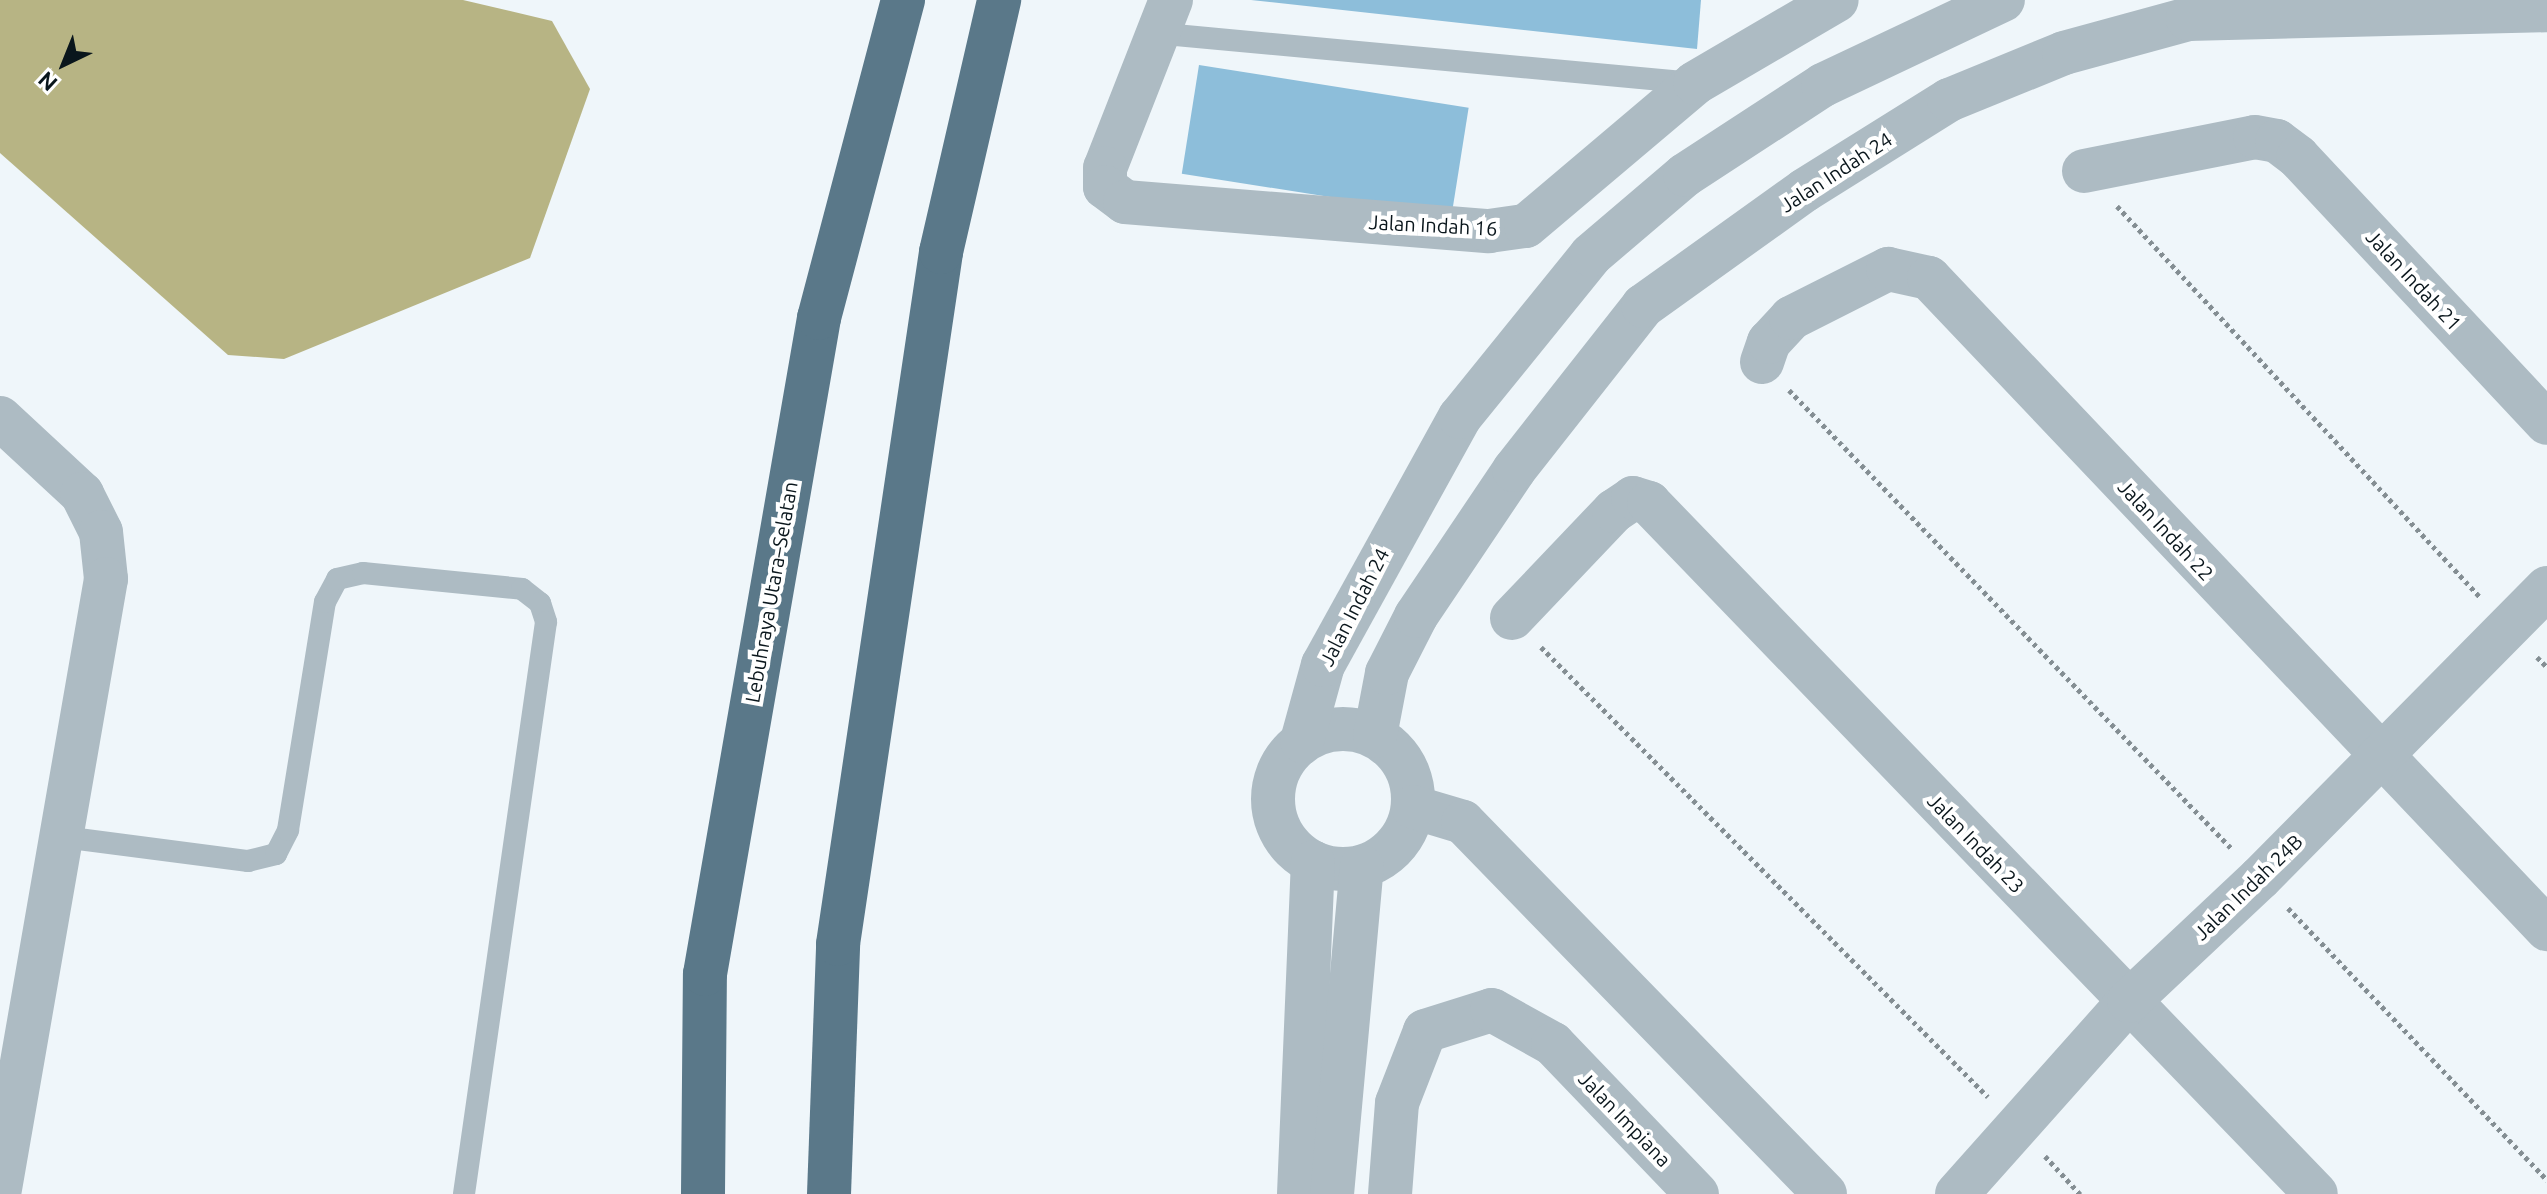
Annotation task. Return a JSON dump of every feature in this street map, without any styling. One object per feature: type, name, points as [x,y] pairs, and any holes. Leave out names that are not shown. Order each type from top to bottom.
[{"type":"highway","name":"Lebuhraya Utara–Selatan","points":[[703,1194],[705,974],[819,318],[903,0]]},
{"type":"highway","points":[[829,1194],[838,944],[941,252],[999,0]]},
{"type":"street","name":"Jalan Indah 16","points":[[1163,17],[1105,168],[1105,187],[1125,202],[1489,231],[1526,226],[1695,83],[1837,0]]},
{"type":"street","name":"Jalan Indah 24","points":[[1302,741],[1323,665],[1460,417],[1591,255],[1685,175],[1823,85],[2003,0]]},
{"type":"street","name":"Jalan Indah 24","points":[[1375,736],[1387,673],[1416,616],[1514,470],[1643,306],[1805,190],[1949,100],[2064,53],[2188,19],[2547,10]]},
{"type":"street","name":"Jalan Indah 21","points":[[2084,171],[2255,137],[2277,141],[2547,423]]},
{"type":"street","name":"Jalan Indah 22","points":[[1762,362],[1769,342],[1791,318],[1874,276],[1888,269],[1929,278],[2380,757],[2547,929]]},
{"type":"street","points":[[0,418],[82,494],[101,532],[106,579],[0,1189]]},
{"type":"street","name":"Jalan Indah 23","points":[[1512,618],[1633,498],[1649,503],[2316,1194]]},
{"type":"street","name":"Jalan Indah 24B","points":[[1957,1194],[2129,1001],[2260,878],[2547,588]]},
{"type":"street","points":[[1338,728],[1375,736],[1403,762],[1411,779],[1413,807],[1400,842],[1362,867],[1329,868],[1313,862],[1282,834],[1273,805],[1277,774],[1302,741],[1338,728]]},
{"type":"street","points":[[1413,807],[1463,822],[1825,1194]]},
{"type":"street","points":[[1299,1194],[1313,862]]},
{"type":"street","points":[[1332,1194],[1362,867]]},
{"type":"street","name":"Jalan Impiana","points":[[1390,1194],[1397,1103],[1425,1031],[1492,1010],[1553,1044],[1697,1194]]},
{"type":"lane","points":[[1163,17],[1695,83]]},
{"type":"lane","points":[[63,837],[248,861],[276,854],[288,830],[325,602],[337,579],[363,573],[522,589],[540,603],[546,622],[464,1194]]},
{"type":"path","points":[[2084,171],[2507,626]]},
{"type":"path","points":[[1762,362],[2547,1180]]},
{"type":"path","points":[[1512,618],[2016,1125],[2080,1194]]},
{"type":"shaded area","points":[[0,0],[463,0],[552,21],[590,89],[530,258],[284,359],[228,355],[0,153]]},
{"type":"building","points":[[1251,0],[1701,0],[1697,49]]},
{"type":"building","points":[[1199,65],[1469,108],[1451,216],[1182,174]]}]
